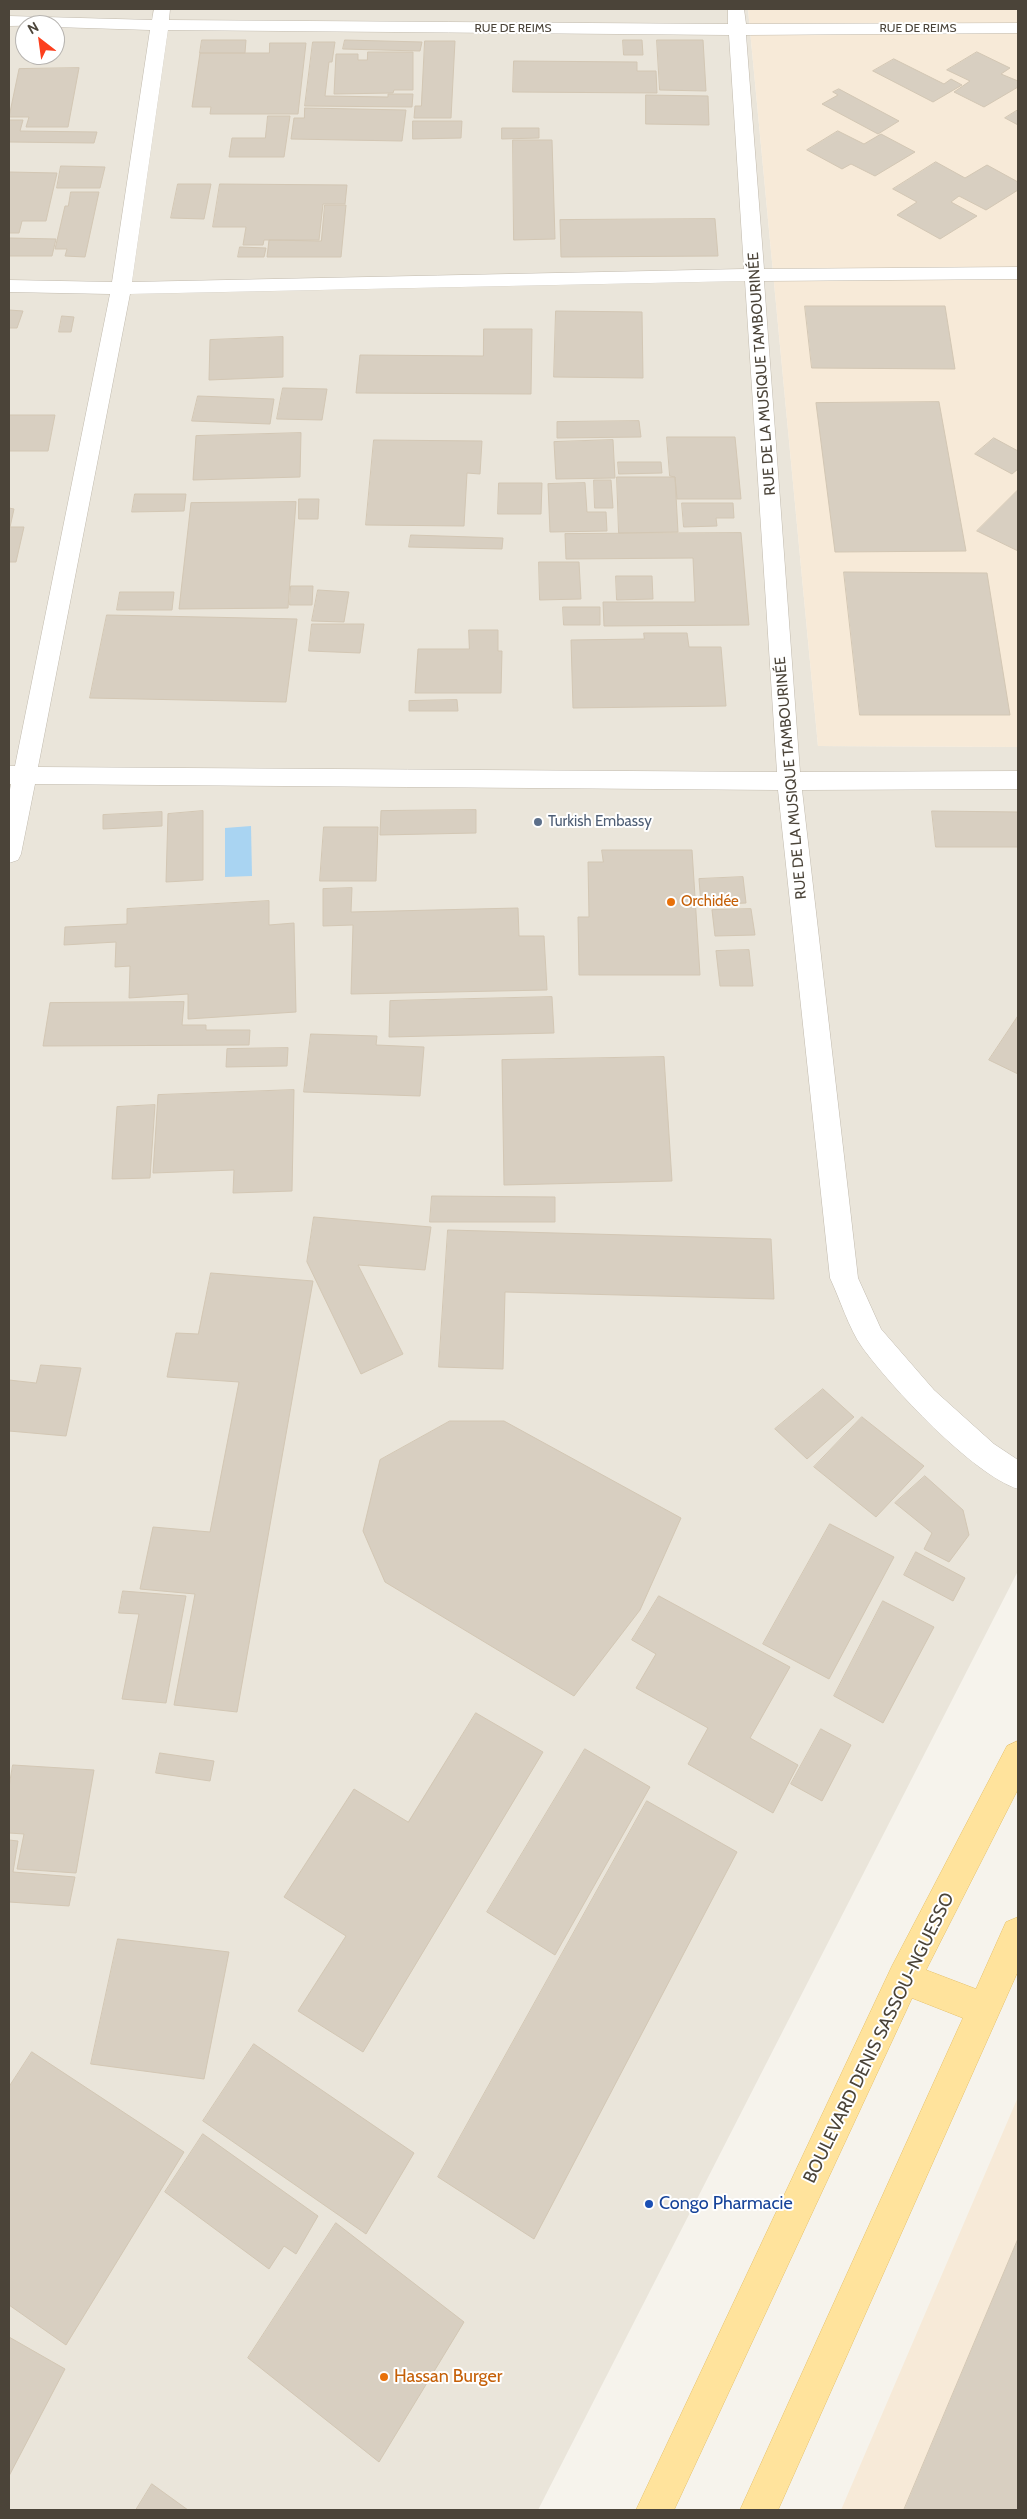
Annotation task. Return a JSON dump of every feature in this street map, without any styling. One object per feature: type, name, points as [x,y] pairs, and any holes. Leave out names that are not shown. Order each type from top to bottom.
[{"type":"main road","name":"BOULEVARD DENIS SASSOU-NGUESSO","points":[[654,2510],[904,1978],[1018,1757]]},
{"type":"main road","points":[[760,2510],[1018,1934]]},
{"type":"main road","points":[[904,1978],[983,2009]]},
{"type":"street","name":"RUE DE REIMS","points":[[9,21],[160,17],[738,19],[1018,28]]},
{"type":"street","points":[[9,854],[17,775],[120,288],[160,17]]},
{"type":"street","name":"RUE DE LA MUSIQUE TAMBOURINÉE","points":[[738,19],[789,781],[844,1278],[870,1337],[924,1399],[984,1453],[1018,1476]]},
{"type":"street","points":[[9,286],[120,288],[755,275],[1018,273]]},
{"type":"street","points":[[17,775],[789,781],[1018,780]]},
{"type":"shaded area","points":[[9,9],[748,9],[818,746],[1018,747],[1018,1571],[538,2510],[9,2510]]},
{"type":"shaded area","points":[[748,9],[1018,9],[1018,747],[818,746]]},
{"type":"shaded area","points":[[1018,2097],[1018,2510],[841,2510]]},
{"type":"water","points":[[251,826],[252,876],[225,877],[225,828]]},
{"type":"building","points":[[202,40],[246,40],[245,53],[200,53]]},
{"type":"building","points":[[345,40],[422,42],[420,51],[343,49]]},
{"type":"building","points":[[623,40],[642,40],[643,55],[624,55]]},
{"type":"building","points":[[657,40],[703,40],[706,91],[660,90]]},
{"type":"building","points":[[425,41],[455,41],[451,118],[414,118],[415,106],[421,106]]},
{"type":"building","points":[[313,42],[335,42],[332,62],[329,62],[325,96],[388,97],[388,94],[413,94],[412,107],[305,106]]},
{"type":"building","points":[[270,43],[306,43],[298,114],[210,114],[211,107],[192,107],[200,53],[269,53]]},
{"type":"building","points":[[368,52],[413,52],[413,90],[394,90],[393,93],[334,94],[336,54],[358,54],[358,60],[367,60]]},
{"type":"building","points":[[977,52],[1010,68],[1001,74],[1018,81],[1018,87],[984,107],[954,92],[970,81],[947,70]]},
{"type":"building","points":[[894,59],[944,84],[951,79],[962,85],[933,102],[873,71]]},
{"type":"building","points":[[514,61],[637,62],[637,71],[656,71],[657,93],[513,92]]},
{"type":"building","points":[[79,68],[68,127],[26,127],[29,117],[9,117],[19,69]]},
{"type":"building","points":[[839,89],[899,121],[878,134],[822,104],[838,95],[833,92]]},
{"type":"building","points":[[646,95],[708,96],[709,125],[646,124]]},
{"type":"building","points":[[305,108],[406,110],[402,141],[291,139],[294,118],[304,118]]},
{"type":"building","points":[[1018,110],[1018,125],[1005,118]]},
{"type":"building","points":[[268,116],[290,116],[284,157],[229,157],[232,138],[265,138]]},
{"type":"building","points":[[9,120],[23,120],[20,131],[97,132],[94,143],[9,142]]},
{"type":"building","points":[[413,121],[462,121],[461,138],[413,139]]},
{"type":"building","points":[[502,128],[539,128],[539,138],[502,139]]},
{"type":"building","points":[[838,131],[864,144],[881,134],[915,152],[875,176],[851,164],[842,169],[807,150]]},
{"type":"building","points":[[513,140],[552,140],[555,239],[514,240]]},
{"type":"building","points":[[936,162],[965,178],[987,165],[1018,182],[1018,190],[986,210],[959,196],[951,202],[977,216],[940,239],[897,215],[917,202],[893,189]]},
{"type":"building","points":[[61,166],[105,167],[100,188],[57,188]]},
{"type":"building","points":[[9,172],[57,173],[46,221],[22,221],[19,233],[9,233]]},
{"type":"building","points":[[178,184],[211,184],[204,219],[171,218]]},
{"type":"building","points":[[220,184],[347,185],[345,204],[323,204],[319,240],[264,240],[263,245],[243,245],[246,227],[213,227]]},
{"type":"building","points":[[71,192],[99,192],[85,257],[65,256],[67,249],[55,249],[65,206],[68,206]]},
{"type":"building","points":[[325,205],[346,205],[341,257],[267,257],[269,240],[321,241]]},
{"type":"building","points":[[715,219],[718,256],[561,257],[560,220]]},
{"type":"building","points":[[9,238],[56,239],[52,256],[9,256]]},
{"type":"building","points":[[240,247],[266,248],[264,257],[238,257]]},
{"type":"building","points":[[805,306],[945,306],[955,369],[812,368]]},
{"type":"building","points":[[9,310],[23,311],[17,328],[9,328]]},
{"type":"building","points":[[556,311],[642,312],[643,378],[554,377]]},
{"type":"building","points":[[62,316],[74,317],[71,332],[59,332]]},
{"type":"building","points":[[484,329],[532,329],[531,394],[356,393],[360,355],[483,356]]},
{"type":"building","points":[[283,337],[283,377],[209,380],[210,340]]},
{"type":"building","points":[[283,388],[327,389],[322,420],[277,419]]},
{"type":"building","points":[[198,396],[274,399],[270,424],[192,421]]},
{"type":"building","points":[[939,402],[966,551],[835,552],[816,403]]},
{"type":"building","points":[[9,415],[55,415],[48,451],[9,451]]},
{"type":"building","points":[[639,421],[641,437],[557,438],[557,422]]},
{"type":"building","points":[[301,433],[300,477],[193,480],[196,436]]},
{"type":"building","points":[[667,437],[735,437],[741,499],[677,499],[675,477],[670,476]]},
{"type":"building","points":[[994,438],[1018,451],[1018,469],[1012,474],[975,454]]},
{"type":"building","points":[[374,440],[482,441],[480,474],[467,473],[464,526],[366,525]]},
{"type":"building","points":[[613,440],[615,478],[556,479],[554,442]]},
{"type":"building","points":[[618,462],[661,462],[662,473],[619,474]]},
{"type":"building","points":[[617,477],[675,477],[678,532],[619,533]]},
{"type":"building","points":[[594,480],[611,480],[613,508],[595,508]]},
{"type":"building","points":[[499,483],[542,483],[541,514],[498,514]]},
{"type":"building","points":[[585,483],[587,512],[606,512],[607,531],[550,532],[548,484]]},
{"type":"building","points":[[1018,490],[1018,551],[977,531]]},
{"type":"building","points":[[135,494],[186,494],[184,511],[132,512]]},
{"type":"building","points":[[299,499],[319,499],[318,519],[299,519]]},
{"type":"building","points":[[296,502],[288,608],[179,609],[191,503]]},
{"type":"building","points":[[682,503],[733,503],[734,518],[716,518],[717,526],[684,527]]},
{"type":"building","points":[[9,508],[14,509],[10,527],[24,527],[16,562],[9,562]]},
{"type":"building","points":[[741,533],[749,625],[604,626],[603,602],[695,602],[693,558],[566,559],[565,534]]},
{"type":"building","points":[[411,535],[503,538],[502,549],[409,547]]},
{"type":"building","points":[[539,562],[579,562],[581,599],[540,600]]},
{"type":"building","points":[[844,572],[987,573],[1010,715],[860,715]]},
{"type":"building","points":[[616,576],[652,576],[653,599],[617,600]]},
{"type":"building","points":[[291,586],[313,586],[312,605],[290,605]]},
{"type":"building","points":[[318,590],[349,592],[344,622],[312,621]]},
{"type":"building","points":[[120,592],[174,592],[172,610],[117,610]]},
{"type":"building","points":[[563,607],[600,607],[600,625],[564,625]]},
{"type":"building","points":[[107,615],[297,619],[286,702],[90,698]]},
{"type":"building","points":[[312,624],[364,624],[360,653],[309,651]]},
{"type":"building","points":[[469,630],[498,630],[498,651],[502,651],[501,693],[415,693],[418,649],[469,649]]},
{"type":"building","points":[[644,633],[687,633],[689,647],[721,647],[726,706],[573,708],[571,640],[644,639]]},
{"type":"building","points":[[457,700],[458,711],[409,711],[409,701]]},
{"type":"building","points":[[476,810],[476,833],[380,835],[381,811]]},
{"type":"building","points":[[203,811],[203,880],[166,882],[168,814]]},
{"type":"building","points":[[932,811],[1018,812],[1018,847],[936,847]]},
{"type":"building","points":[[162,812],[162,826],[103,829],[103,815]]},
{"type":"building","points":[[324,827],[378,827],[376,881],[320,881]]},
{"type":"building","points":[[602,850],[692,850],[700,975],[579,975],[578,917],[589,917],[588,862],[603,862]]},
{"type":"building","points":[[743,877],[746,903],[701,905],[699,879]]},
{"type":"building","points":[[352,888],[351,912],[518,908],[519,936],[544,936],[547,990],[351,994],[353,925],[323,926],[323,889]]},
{"type":"building","points":[[269,901],[269,925],[294,923],[296,1012],[188,1019],[188,994],[129,998],[130,966],[115,967],[116,942],[64,945],[65,927],[127,924],[127,909]]},
{"type":"building","points":[[751,909],[755,935],[715,936],[712,910]]},
{"type":"building","points":[[749,950],[753,986],[720,986],[716,951]]},
{"type":"building","points":[[552,997],[554,1033],[389,1037],[390,1001]]},
{"type":"building","points":[[184,1002],[182,1025],[206,1025],[206,1030],[250,1030],[249,1045],[43,1046],[50,1003]]},
{"type":"building","points":[[1018,1016],[1018,1074],[989,1060]]},
{"type":"building","points":[[311,1034],[377,1036],[376,1045],[424,1047],[420,1096],[304,1092]]},
{"type":"building","points":[[288,1048],[287,1066],[226,1067],[227,1049]]},
{"type":"building","points":[[664,1057],[672,1181],[504,1185],[502,1060]]},
{"type":"building","points":[[294,1090],[292,1191],[233,1193],[234,1170],[153,1173],[158,1095]]},
{"type":"building","points":[[155,1105],[150,1178],[112,1179],[117,1107]]},
{"type":"building","points":[[432,1196],[555,1197],[555,1222],[430,1222]]},
{"type":"building","points":[[314,1217],[431,1227],[425,1270],[358,1265],[403,1354],[361,1374],[307,1262]]},
{"type":"building","points":[[448,1230],[771,1239],[774,1299],[505,1292],[503,1369],[439,1367]]},
{"type":"building","points":[[211,1273],[313,1281],[237,1712],[174,1705],[195,1594],[140,1589],[153,1527],[210,1532],[239,1382],[167,1377],[176,1333],[198,1334]]},
{"type":"building","points":[[41,1365],[81,1368],[66,1436],[9,1431],[9,1380],[36,1383]]},
{"type":"building","points":[[823,1389],[854,1417],[807,1459],[775,1429]]},
{"type":"building","points":[[862,1417],[924,1466],[876,1517],[814,1467]]},
{"type":"building","points":[[450,1421],[504,1421],[681,1518],[640,1610],[574,1696],[385,1582],[363,1531],[380,1460]]},
{"type":"building","points":[[925,1476],[963,1510],[969,1535],[949,1562],[924,1549],[932,1533],[895,1503]]},
{"type":"building","points":[[830,1524],[894,1557],[829,1679],[763,1644]]},
{"type":"building","points":[[916,1552],[965,1578],[953,1601],[904,1575]]},
{"type":"building","points":[[123,1591],[186,1596],[166,1703],[122,1699],[139,1614],[119,1613]]},
{"type":"building","points":[[659,1596],[790,1667],[750,1738],[798,1765],[773,1813],[688,1764],[708,1728],[636,1688],[656,1654],[632,1640]]},
{"type":"building","points":[[883,1601],[934,1627],[883,1723],[834,1696]]},
{"type":"building","points":[[476,1713],[543,1752],[363,2052],[298,2011],[346,1936],[284,1897],[354,1789],[408,1822]]},
{"type":"building","points":[[821,1729],[851,1745],[822,1801],[791,1784]]},
{"type":"building","points":[[585,1749],[650,1787],[555,1955],[487,1912]]},
{"type":"building","points":[[160,1753],[214,1761],[210,1781],[156,1773]]},
{"type":"building","points":[[13,1765],[94,1770],[76,1873],[17,1869],[24,1834],[9,1833],[9,1787]]},
{"type":"building","points":[[647,1801],[737,1852],[534,2239],[438,2177]]},
{"type":"building","points":[[9,1840],[18,1841],[13,1872],[75,1877],[69,1906],[9,1902]]},
{"type":"building","points":[[118,1939],[229,1952],[204,2079],[91,2064]]},
{"type":"building","points":[[254,2044],[414,2153],[366,2234],[203,2121]]},
{"type":"building","points":[[32,2052],[184,2152],[66,2345],[9,2305],[9,2087]]},
{"type":"building","points":[[203,2134],[318,2216],[296,2254],[284,2246],[269,2269],[165,2192]]},
{"type":"building","points":[[336,2223],[464,2322],[379,2462],[248,2358]]},
{"type":"building","points":[[1018,2239],[1018,2510],[904,2510]]},
{"type":"building","points":[[9,2337],[65,2369],[9,2476]]},
{"type":"building","points":[[152,2484],[188,2510],[136,2510]]},
{"type":"place","name":"Turkish Embassy","points":[[538,822]]},
{"type":"place","name":"Orchidée","points":[[671,902]]},
{"type":"place","name":"Congo Pharmacie","points":[[649,2204]]},
{"type":"place","name":"Hassan Burger","points":[[384,2377]]}]
